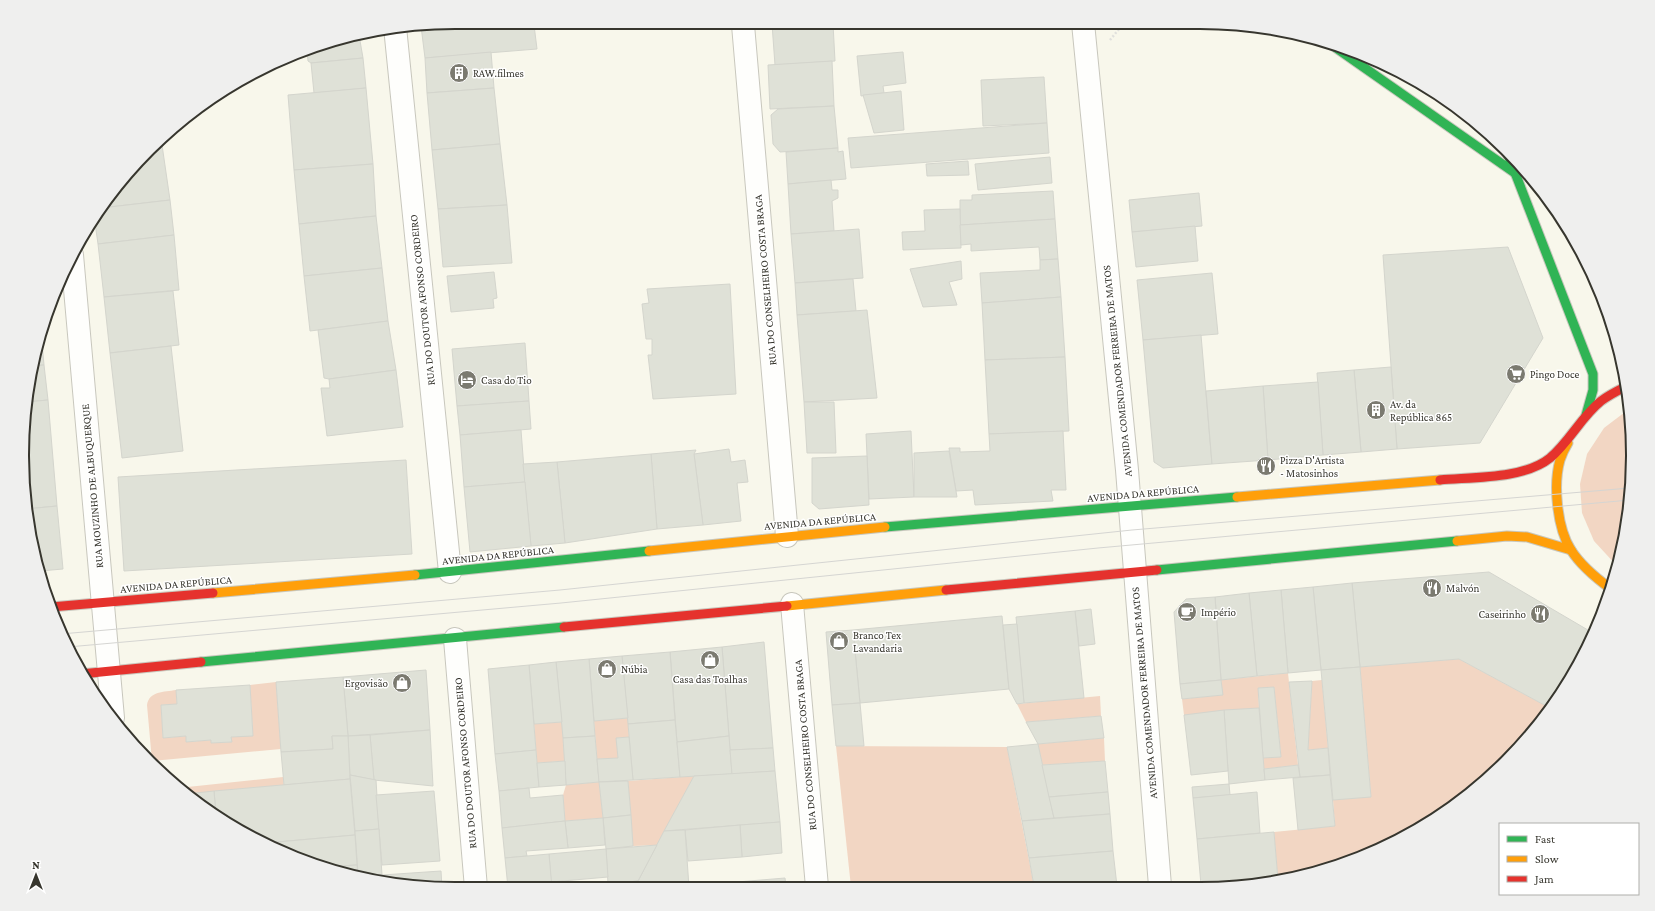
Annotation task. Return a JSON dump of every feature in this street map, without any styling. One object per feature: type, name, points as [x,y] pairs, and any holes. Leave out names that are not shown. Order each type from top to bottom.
[{"type":"main road","points":[[1347,55],[1515,173]]},
{"type":"main road","points":[[1512,165],[1593,374],[1593,390],[1586,415]]},
{"type":"main road","name":"AVENIDA DA REPÚBLICA","points":[[57,607],[450,572],[787,536],[1130,505],[1507,474],[1523,471],[1550,458],[1594,406],[1620,388]]},
{"type":"main road","name":"AVENIDA DA REPÚBLICA","points":[[1576,428],[1560,460],[1556,495],[1560,522],[1571,550],[1591,574],[1605,585]]},
{"type":"main road","points":[[89,673],[1507,536],[1527,537],[1571,550]]},
{"type":"street","name":"RUA DO CONSELHEIRO COSTA BRAGA","points":[[743,29],[787,536]]},
{"type":"street","name":"AVENIDA COMENDADOR FERREIRA DE MATOS","points":[[1084,29],[1130,505],[1160,882]]},
{"type":"street","name":"RUA DO DOUTOR AFONSO CORDEIRO","points":[[396,34],[450,572]]},
{"type":"street","name":"RUA MOUZINHO DE ALBUQUERQUE","points":[[73,267],[112,708]]},
{"type":"street","name":"RUA DO CONSELHEIRO COSTA BRAGA","points":[[792,604],[817,882]]},
{"type":"street","name":"RUA DO DOUTOR AFONSO CORDEIRO","points":[[454,639],[475,882]]},
{"type":"shaded area","points":[[1623,413],[1626,456],[1625,483],[1618,539],[1612,561],[1594,541],[1582,513],[1580,484],[1587,454],[1604,428]]},
{"type":"shaded area","points":[[1459,659],[1545,705],[1520,737],[1481,776],[1459,794],[1413,825],[1363,850],[1310,867],[1278,875],[1274,832],[1335,826],[1333,800],[1371,796],[1360,667]]},
{"type":"shaded area","points":[[1288,673],[1298,765],[1264,769],[1263,758],[1281,756],[1274,687],[1258,689],[1259,708],[1184,715],[1182,699],[1222,695],[1221,680]]},
{"type":"shaded area","points":[[1322,680],[1328,748],[1308,750],[1312,681]]},
{"type":"shaded area","points":[[276,682],[281,749],[158,760],[151,754],[147,705],[148,700],[151,697],[158,693],[176,690],[177,704],[161,705],[163,738],[186,736],[187,742],[211,740],[211,743],[231,742],[231,737],[253,735],[250,685]]},
{"type":"shaded area","points":[[1100,696],[1101,716],[1026,722],[1017,704]]},
{"type":"shaded area","points":[[628,718],[629,737],[617,738],[618,758],[597,759],[594,721]]},
{"type":"shaded area","points":[[562,722],[565,761],[537,763],[534,724]]},
{"type":"shaded area","points":[[1104,738],[1105,761],[1042,765],[1038,744]]},
{"type":"shaded area","points":[[836,746],[1007,747],[1033,882],[850,882]]},
{"type":"shaded area","points":[[694,776],[657,845],[633,846],[628,781]]},
{"type":"shaded area","points":[[283,777],[284,785],[195,793],[187,787]]},
{"type":"shaded area","points":[[599,782],[603,818],[565,821],[563,795],[566,785]]},
{"type":"building","points":[[534,29],[537,49],[425,58],[422,31]]},
{"type":"building","points":[[772,29],[833,29],[835,61],[775,65]]},
{"type":"building","points":[[360,40],[363,58],[311,63],[308,61],[308,56]]},
{"type":"building","name":"RAW.filmes","points":[[491,52],[494,88],[427,93],[425,58]]},
{"type":"building","points":[[903,52],[906,83],[883,86],[884,93],[861,96],[857,56]]},
{"type":"building","points":[[363,58],[366,88],[314,93],[311,63]]},
{"type":"building","points":[[832,61],[834,106],[770,109],[768,65]]},
{"type":"building","points":[[1044,77],[1047,123],[983,126],[981,80]]},
{"type":"building","points":[[366,88],[373,164],[294,170],[288,95]]},
{"type":"building","points":[[494,88],[500,144],[432,150],[427,93]]},
{"type":"building","points":[[901,91],[904,130],[874,133],[863,95]]},
{"type":"building","points":[[834,106],[838,148],[780,152],[773,144],[771,115],[778,109]]},
{"type":"building","points":[[1047,123],[1049,153],[851,168],[848,138]]},
{"type":"building","points":[[500,144],[507,205],[438,209],[432,150]]},
{"type":"building","points":[[162,146],[170,200],[109,207],[135,174]]},
{"type":"building","points":[[838,148],[838,152],[843,151],[846,179],[788,184],[786,152]]},
{"type":"building","points":[[1050,157],[1052,183],[978,190],[975,164]]},
{"type":"building","points":[[968,161],[969,175],[927,176],[926,164]]},
{"type":"building","points":[[373,164],[376,216],[299,224],[294,170]]},
{"type":"building","points":[[831,180],[832,190],[838,190],[838,198],[832,201],[834,231],[791,234],[788,184]]},
{"type":"building","points":[[1053,191],[1055,219],[960,225],[960,200],[972,200],[972,195]]},
{"type":"building","points":[[1199,193],[1202,226],[1132,232],[1129,200]]},
{"type":"building","points":[[170,200],[174,235],[98,244],[96,227],[109,207]]},
{"type":"building","points":[[507,205],[512,263],[443,267],[438,209]]},
{"type":"building","points":[[960,209],[961,248],[903,250],[902,232],[925,231],[924,210]]},
{"type":"building","points":[[376,216],[382,268],[304,276],[299,224]]},
{"type":"building","points":[[1055,219],[1058,259],[1040,260],[1039,247],[971,251],[971,244],[961,245],[960,225]]},
{"type":"building","points":[[1195,226],[1198,261],[1136,267],[1132,232]]},
{"type":"building","points":[[859,229],[863,278],[795,283],[791,234]]},
{"type":"building","points":[[174,235],[179,290],[104,297],[98,244]]},
{"type":"building","points":[[1508,247],[1543,338],[1480,443],[1397,449],[1383,255]]},
{"type":"building","points":[[1058,259],[1061,297],[982,303],[980,273],[1040,270],[1040,260]]},
{"type":"building","points":[[961,261],[962,279],[949,282],[957,305],[923,307],[910,269]]},
{"type":"building","points":[[382,268],[388,321],[310,331],[304,276]]},
{"type":"building","points":[[494,272],[497,298],[493,299],[494,308],[451,312],[447,276]]},
{"type":"building","points":[[1212,273],[1218,334],[1143,340],[1137,280]]},
{"type":"building","points":[[853,279],[856,311],[797,315],[795,283]]},
{"type":"building","points":[[730,284],[736,394],[653,399],[648,355],[652,355],[652,339],[646,339],[642,304],[649,303],[647,289]]},
{"type":"building","points":[[173,291],[179,345],[110,353],[104,297]]},
{"type":"building","points":[[1061,297],[1065,357],[985,360],[982,303]]},
{"type":"building","points":[[867,310],[877,398],[804,402],[797,315]]},
{"type":"building","points":[[388,321],[396,370],[329,379],[324,378],[318,330]]},
{"type":"building","points":[[1201,335],[1212,464],[1163,468],[1154,462],[1143,340]]},
{"type":"building","points":[[525,343],[529,401],[457,406],[452,349]]},
{"type":"building","points":[[171,346],[183,451],[122,458],[110,353]]},
{"type":"building","points":[[43,350],[44,365],[39,365]]},
{"type":"building","points":[[1065,357],[1069,431],[989,434],[985,360]]},
{"type":"building","points":[[39,365],[44,365],[48,400],[33,401],[37,372]]},
{"type":"building","name":"Av. da República 865","points":[[1391,367],[1397,449],[1361,452],[1354,370]]},
{"type":"building","points":[[396,370],[403,427],[327,436],[321,388],[330,388],[329,379]]},
{"type":"building","points":[[1354,370],[1361,452],[1323,455],[1317,373]]},
{"type":"building","points":[[1318,382],[1323,455],[1268,460],[1263,386]]},
{"type":"building","points":[[1263,386],[1268,460],[1212,464],[1206,391]]},
{"type":"building","points":[[48,400],[57,506],[33,508],[29,456],[33,401]]},
{"type":"building","points":[[529,401],[531,429],[460,435],[457,406]]},
{"type":"building","points":[[804,402],[834,402],[836,453],[807,453]]},
{"type":"building","points":[[521,430],[525,482],[464,487],[460,435]]},
{"type":"building","points":[[911,431],[914,497],[869,499],[866,434]]},
{"type":"building","points":[[1063,431],[1066,490],[1051,490],[1053,501],[975,505],[973,490],[956,491],[949,448],[960,448],[960,452],[990,451],[989,434]]},
{"type":"building","points":[[729,449],[731,462],[745,460],[748,482],[737,483],[741,521],[703,525],[694,454]]},
{"type":"building","points":[[696,450],[694,454],[703,525],[657,529],[651,454]]},
{"type":"building","points":[[949,451],[957,497],[914,497],[914,453]]},
{"type":"building","points":[[651,454],[657,529],[565,543],[557,462]]},
{"type":"building","points":[[867,456],[869,505],[819,509],[812,503],[812,458]]},
{"type":"building","points":[[406,460],[412,554],[124,571],[118,477]]},
{"type":"building","points":[[557,462],[565,543],[531,546],[523,464]]},
{"type":"building","points":[[525,482],[531,546],[470,552],[464,487]]},
{"type":"building","points":[[57,506],[63,569],[45,571],[37,539],[33,508]]},
{"type":"building","points":[[1489,572],[1589,630],[1569,669],[1545,705],[1459,659],[1360,667],[1352,583]]},
{"type":"building","points":[[1352,583],[1360,667],[1321,670],[1313,587]]},
{"type":"building","points":[[1313,587],[1321,670],[1288,673],[1281,590]]},
{"type":"building","points":[[1281,590],[1288,673],[1257,676],[1249,593]]},
{"type":"building","points":[[1249,593],[1257,676],[1221,680],[1215,597]]},
{"type":"building","points":[[1215,597],[1221,680],[1180,684],[1174,612],[1186,599]]},
{"type":"building","points":[[1091,609],[1095,644],[1079,646],[1075,611]]},
{"type":"building","points":[[1075,611],[1084,698],[1024,703],[1016,617]]},
{"type":"building","points":[[1002,616],[1009,689],[860,703],[853,630]]},
{"type":"building","points":[[1017,624],[1024,703],[1017,704],[1009,689],[1003,625]]},
{"type":"building","points":[[853,630],[860,703],[832,705],[826,632]]},
{"type":"building","points":[[764,642],[773,748],[730,750],[722,647]]},
{"type":"building","points":[[722,647],[729,736],[677,742],[670,652]]},
{"type":"building","points":[[670,652],[675,720],[628,724],[622,656]]},
{"type":"building","points":[[622,656],[628,718],[594,721],[589,659]]},
{"type":"building","points":[[589,659],[595,736],[563,738],[556,662]]},
{"type":"building","points":[[556,662],[562,722],[534,724],[529,665]]},
{"type":"building","points":[[529,665],[536,750],[495,754],[488,669]]},
{"type":"building","points":[[1360,667],[1371,797],[1333,800],[1321,670]]},
{"type":"building","points":[[426,670],[430,730],[348,736],[343,677]]},
{"type":"building","points":[[343,677],[348,736],[332,736],[333,749],[281,752],[276,682]]},
{"type":"building","points":[[1221,680],[1223,695],[1182,699],[1180,684]]},
{"type":"building","points":[[1312,681],[1308,750],[1328,748],[1330,775],[1300,777],[1289,682]]},
{"type":"building","points":[[250,685],[253,736],[231,737],[232,742],[211,743],[211,740],[186,742],[186,736],[163,738],[161,705],[177,704],[176,690]]},
{"type":"building","points":[[1274,687],[1281,757],[1263,758],[1258,688]]},
{"type":"building","points":[[860,703],[864,746],[836,746],[832,705]]},
{"type":"building","points":[[1259,708],[1265,780],[1229,784],[1224,710]]},
{"type":"building","points":[[1224,710],[1228,771],[1191,775],[1184,715]]},
{"type":"building","points":[[1101,716],[1104,738],[1038,744],[1026,722]]},
{"type":"building","points":[[675,720],[680,777],[633,780],[628,724]]},
{"type":"building","points":[[430,730],[433,786],[374,780],[370,735]]},
{"type":"building","points":[[370,735],[374,780],[350,775],[348,736]]},
{"type":"building","points":[[332,736],[348,736],[350,779],[284,785],[281,752],[333,749]]},
{"type":"building","points":[[595,736],[599,782],[566,785],[563,738]]},
{"type":"building","points":[[729,736],[732,774],[680,777],[677,742]]},
{"type":"building","points":[[629,737],[633,780],[599,782],[597,759],[618,758],[616,738]]},
{"type":"building","points":[[1038,744],[1054,818],[1022,821],[1007,747]]},
{"type":"building","points":[[773,748],[775,771],[732,774],[730,750]]},
{"type":"building","points":[[536,750],[539,787],[499,791],[495,754]]},
{"type":"building","points":[[565,761],[566,785],[539,787],[537,763]]},
{"type":"building","points":[[1105,761],[1108,792],[1049,797],[1042,765]]},
{"type":"building","points":[[1298,765],[1300,777],[1265,780],[1264,769]]},
{"type":"building","points":[[775,771],[780,822],[664,831],[694,776]]},
{"type":"building","points":[[350,775],[376,780],[379,829],[355,831]]},
{"type":"building","points":[[1330,775],[1335,826],[1298,830],[1293,778]]},
{"type":"building","points":[[350,779],[355,835],[276,842],[242,825],[215,807],[214,791]]},
{"type":"building","points":[[628,781],[631,815],[603,818],[599,782]]},
{"type":"building","points":[[1229,784],[1230,795],[1193,798],[1192,787]]},
{"type":"building","points":[[529,788],[530,798],[563,795],[565,821],[502,828],[499,791]]},
{"type":"building","points":[[214,791],[215,807],[196,794],[195,793]]},
{"type":"building","points":[[434,791],[440,861],[382,865],[376,795]]},
{"type":"building","points":[[1108,792],[1110,814],[1054,818],[1049,797]]},
{"type":"building","points":[[1257,792],[1260,833],[1197,839],[1193,798]]},
{"type":"building","points":[[1110,814],[1113,851],[1029,858],[1022,821]]},
{"type":"building","points":[[631,815],[633,846],[606,849],[603,818]]},
{"type":"building","points":[[603,818],[605,845],[568,848],[565,821]]},
{"type":"building","points":[[565,821],[568,848],[526,851],[527,856],[505,858],[502,828]]},
{"type":"building","points":[[780,822],[782,853],[742,857],[740,825]]},
{"type":"building","points":[[740,825],[742,857],[688,861],[685,830]]},
{"type":"building","points":[[379,829],[382,875],[358,870],[355,831]]},
{"type":"building","points":[[685,830],[689,882],[638,882],[638,881],[664,831]]},
{"type":"building","points":[[1274,832],[1278,875],[1227,881],[1201,882],[1197,839]]},
{"type":"building","points":[[355,835],[357,865],[341,866],[292,850],[276,842]]},
{"type":"building","points":[[657,845],[638,881],[628,882],[608,882],[606,849]]},
{"type":"building","points":[[606,849],[608,877],[551,882],[549,854]]},
{"type":"building","points":[[1113,851],[1117,882],[1033,882],[1029,858]]},
{"type":"building","points":[[549,854],[551,882],[507,882],[505,858]]},
{"type":"building","points":[[357,865],[358,870],[345,867],[341,866]]},
{"type":"building","points":[[441,871],[442,881],[380,875]]},
{"type":"building","points":[[785,878],[785,882],[737,882]]},
{"type":"tram line","points":[[68,633],[560,590],[1132,530],[1624,488]]},
{"type":"tram line","points":[[74,646],[561,603],[1098,548],[1623,501]]},
{"type":"traffic: fast","points":[[1347,55],[1515,173]]},
{"type":"traffic: fast","points":[[1512,166],[1593,374],[1593,390],[1586,415]]},
{"type":"traffic: fast","points":[[885,527],[1237,497]]},
{"type":"traffic: fast","points":[[1157,570],[1457,541]]},
{"type":"traffic: fast","points":[[415,575],[649,551]]},
{"type":"traffic: fast","points":[[201,662],[564,627]]},
{"type":"traffic: slow","points":[[1568,443],[1560,460],[1557,482],[1558,506],[1562,530],[1566,541],[1579,561],[1605,585]]},
{"type":"traffic: slow","points":[[1237,497],[1440,480]]},
{"type":"traffic: slow","points":[[649,551],[885,527]]},
{"type":"traffic: slow","points":[[1457,541],[1507,536],[1527,537],[1571,550]]},
{"type":"traffic: slow","points":[[213,593],[415,575]]},
{"type":"traffic: slow","points":[[787,606],[946,590]]},
{"type":"traffic: jam","points":[[1440,480],[1498,476],[1526,470],[1539,465],[1550,458],[1564,444],[1594,407],[1620,390]]},
{"type":"traffic: jam","points":[[946,590],[1157,570]]},
{"type":"traffic: jam","points":[[57,607],[213,593]]},
{"type":"traffic: jam","points":[[564,627],[787,606]]},
{"type":"traffic: jam","points":[[89,673],[201,662]]},
{"type":"place","name":"RAW.filmes","points":[[459,73]]},
{"type":"place","name":"Pingo Doce","points":[[1516,374]]},
{"type":"place","name":"Casa do Tio","points":[[467,380]]},
{"type":"place","name":"Av. da República 865","points":[[1376,410]]},
{"type":"place","name":"Pizza D'Artista - Matosinhos","points":[[1266,466]]},
{"type":"place","name":"Malvón","points":[[1432,588]]},
{"type":"place","name":"Império","points":[[1187,612]]},
{"type":"place","name":"Caseirinho","points":[[1540,614]]},
{"type":"place","name":"Branco Tex Lavandaria","points":[[839,641]]},
{"type":"place","name":"Casa das Toalhas","points":[[710,660]]},
{"type":"place","name":"Núbia","points":[[607,669]]},
{"type":"place","name":"Ergovisão","points":[[402,683]]}]
